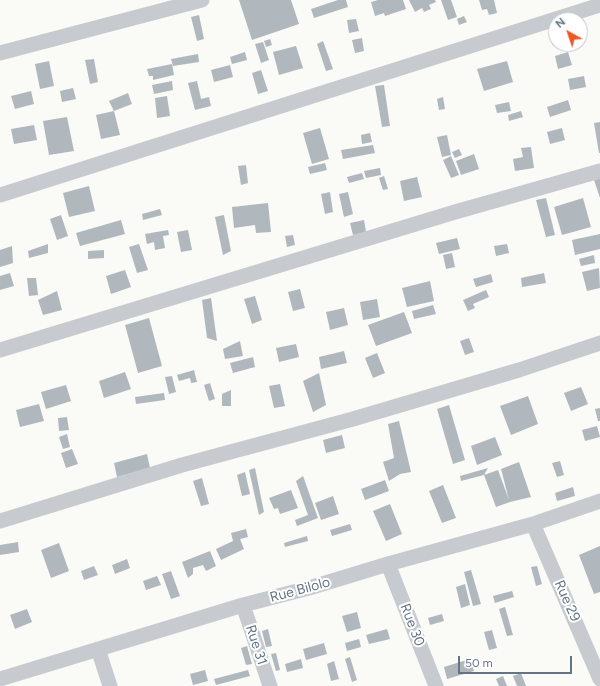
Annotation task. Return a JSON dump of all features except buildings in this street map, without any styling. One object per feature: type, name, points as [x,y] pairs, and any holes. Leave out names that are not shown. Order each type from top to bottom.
[{"type":"street","points":[[0,53],[202,0]]},
{"type":"street","points":[[0,195],[600,5]]},
{"type":"street","points":[[0,350],[455,212],[600,171]]},
{"type":"street","points":[[0,520],[182,466],[383,410],[519,370],[600,343]]},
{"type":"street","name":"Rue Bilolo","points":[[0,679],[243,605],[309,588],[388,564],[533,524],[600,501]]},
{"type":"street","name":"Rue 29","points":[[533,524],[600,679]]},
{"type":"street","name":"Rue 30","points":[[388,564],[436,686]]},
{"type":"street","name":"Rue 31","points":[[243,605],[270,686]]},
{"type":"street","points":[[98,649],[110,686]]}]
